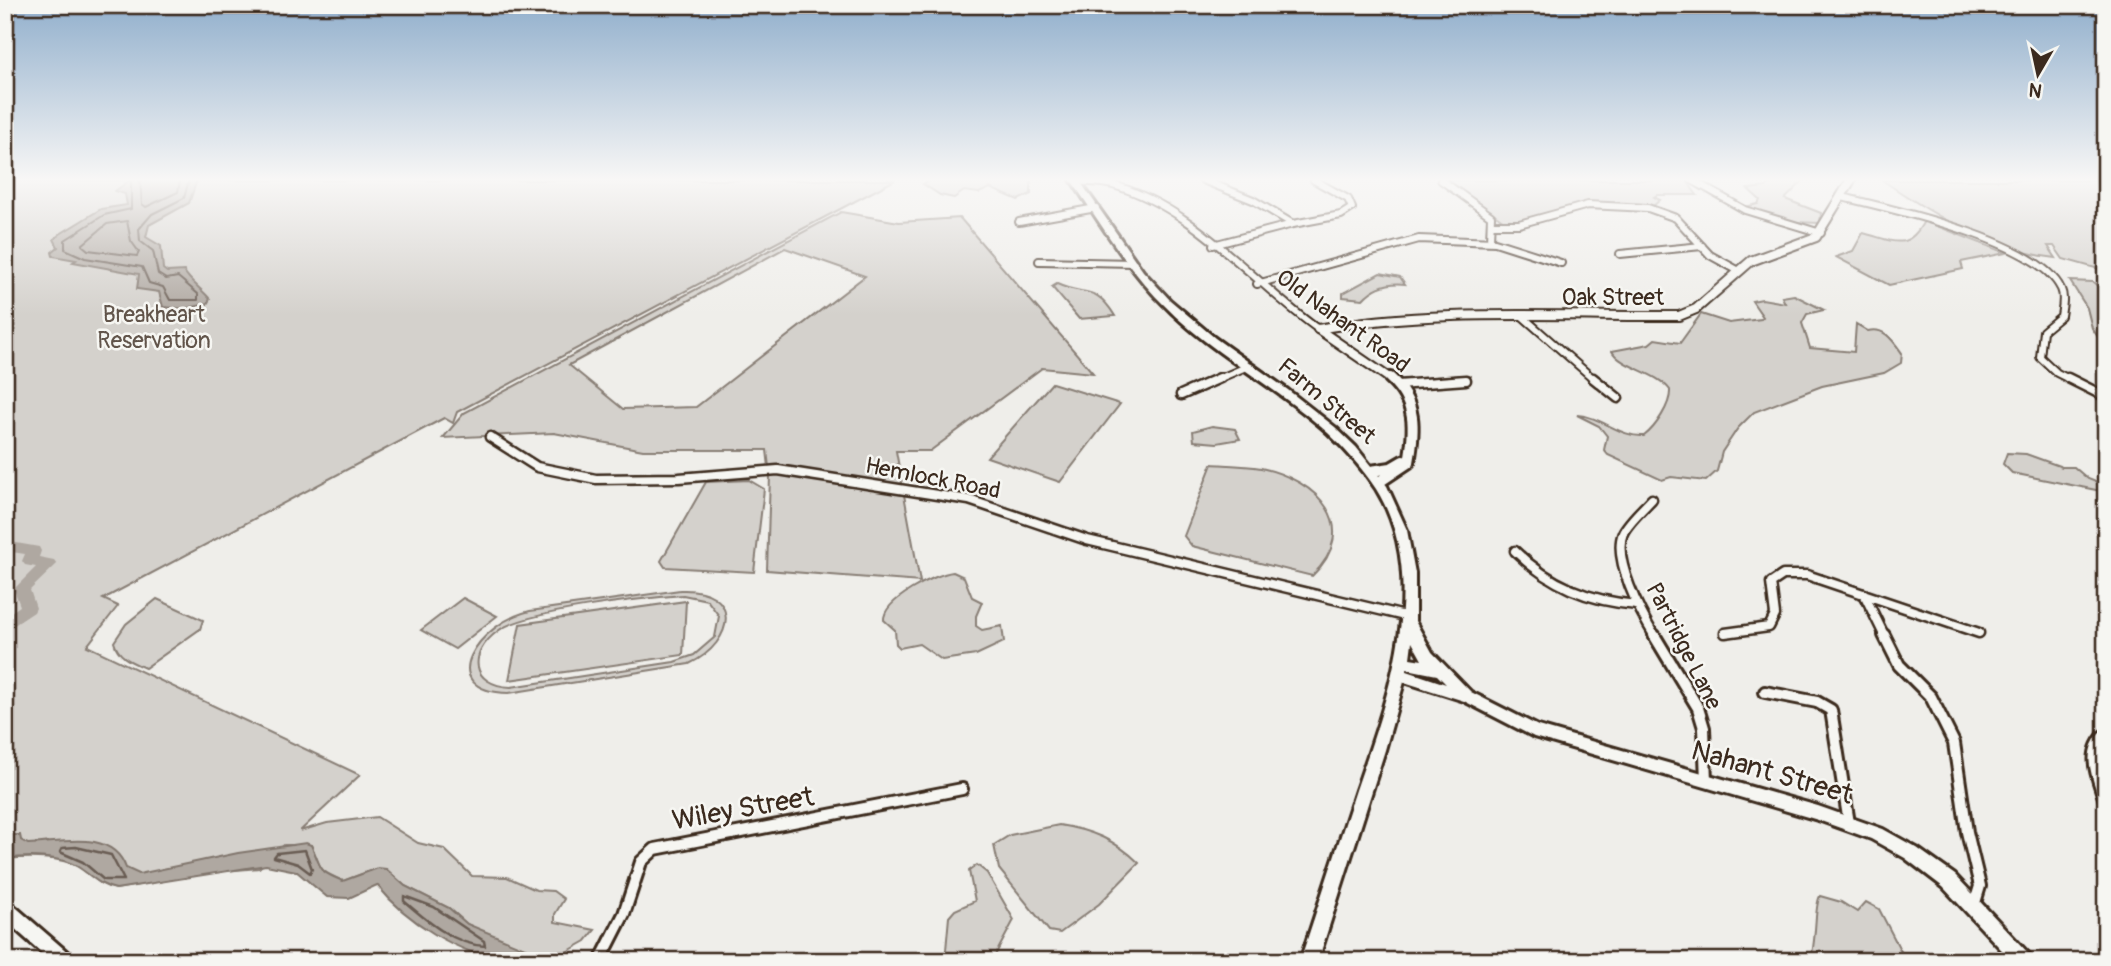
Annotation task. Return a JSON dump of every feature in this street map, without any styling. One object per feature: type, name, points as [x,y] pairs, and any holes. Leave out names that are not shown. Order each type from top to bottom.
[{"type":"main road","name":"Farm Street","points":[[1108,225],[1134,263],[1172,308],[1326,426],[1375,477],[1397,516],[1405,544],[1409,571],[1409,620],[1401,668],[1309,961]]},
{"type":"main road","name":"Nahant Street","points":[[1409,620],[1418,644],[1440,671],[1469,697]]},
{"type":"main road","points":[[1401,668],[1423,664],[1440,671]]},
{"type":"main road","name":"Nahant Street","points":[[1401,668],[1469,697],[1534,732],[1849,823],[1910,853],[1949,881],[2024,961]]},
{"type":"main road","points":[[5,908],[65,961]]},
{"type":"street","name":"Old Nahant Road","points":[[1187,225],[1284,307],[1398,385],[1412,410],[1410,454],[1406,466],[1375,477]]},
{"type":"street","points":[[1213,245],[1289,225]]},
{"type":"street","points":[[1490,241],[1493,225]]},
{"type":"street","points":[[1681,225],[1714,258],[1738,271]]},
{"type":"street","points":[[1796,225],[1821,233],[1826,225]]},
{"type":"street","points":[[1948,225],[2036,265],[2057,284],[2062,298],[2061,316],[2043,331],[2040,358],[2061,376],[2106,397]]},
{"type":"street","name":"Oak Street","points":[[1318,329],[1385,319],[1679,316],[1696,309],[1738,271],[1758,258],[1811,241],[1821,233]]},
{"type":"street","points":[[1257,284],[1411,240],[1490,241],[1561,263]]},
{"type":"street","points":[[1620,254],[1702,246]]},
{"type":"street","points":[[1039,261],[1134,263]]},
{"type":"street","points":[[1522,316],[1618,398]]},
{"type":"street","points":[[1181,395],[1246,367]]},
{"type":"street","points":[[1398,385],[1466,380]]},
{"type":"street","name":"Hemlock Road","points":[[490,437],[537,467],[596,479],[638,480],[778,470],[960,498],[1087,540],[1409,620]]},
{"type":"street","name":"Partridge Lane","points":[[1652,499],[1626,528],[1620,545],[1637,605],[1655,641],[1698,708],[1703,727],[1706,781]]},
{"type":"street","points":[[1515,551],[1544,578],[1571,593],[1599,601],[1637,605]]},
{"type":"street","points":[[1725,633],[1759,631],[1772,624],[1775,610],[1770,588],[1773,579],[1783,575],[1807,575],[1979,633]]},
{"type":"street","points":[[1864,594],[1899,665],[1936,704],[1954,743],[1967,832],[1980,886],[1974,905]]},
{"type":"street","points":[[1765,692],[1819,702],[1831,710],[1849,823]]},
{"type":"street","points":[[2106,734],[2098,741],[2092,756],[2106,804]]},
{"type":"street","name":"Wiley Street","points":[[600,961],[624,914],[641,862],[655,849],[962,789]]},
{"type":"green space","name":"Breakheart Reservation","points":[[5,225],[810,225],[457,412],[453,423],[444,418],[103,599],[118,606],[87,646],[360,775],[300,831],[327,823],[377,817],[418,843],[444,849],[472,876],[507,877],[536,890],[553,891],[564,899],[555,914],[555,922],[595,930],[586,941],[554,959],[486,934],[467,924],[449,908],[405,886],[386,869],[372,870],[343,881],[334,877],[321,868],[311,845],[284,845],[259,868],[213,872],[116,889],[65,861],[39,858],[5,859]]},
{"type":"green space","points":[[816,225],[966,225],[1093,373],[1042,368],[930,451],[896,451],[920,582],[767,570],[770,476],[767,450],[643,450],[554,433],[443,438],[464,413]],"holes":[[[785,248],[865,276],[696,407],[623,409],[569,365]]]},
{"type":"green space","points":[[1922,225],[1934,225],[2006,253],[1961,262],[1963,269],[1889,285],[1836,257],[1853,251],[1863,233],[1898,242],[1905,241]]},
{"type":"green space","points":[[1956,225],[2106,225],[2106,271],[2063,259],[2054,246],[2048,246],[2056,258],[2010,248]]},
{"type":"green space","points":[[1380,273],[1400,277],[1405,284],[1382,286],[1363,299],[1343,297],[1343,293]]},
{"type":"green space","points":[[2070,281],[2093,282],[2106,293],[2106,349],[2092,328],[2087,308]]},
{"type":"green space","points":[[1057,284],[1095,295],[1115,316],[1079,319],[1052,287]]},
{"type":"green space","points":[[1794,295],[1824,310],[1807,314],[1802,323],[1810,348],[1854,352],[1856,324],[1868,331],[1879,331],[1887,335],[1902,353],[1901,363],[1884,373],[1822,386],[1754,412],[1738,428],[1722,452],[1717,471],[1706,481],[1671,477],[1662,480],[1608,455],[1604,450],[1607,436],[1599,426],[1577,415],[1594,419],[1627,434],[1644,436],[1662,415],[1670,390],[1657,379],[1616,357],[1612,351],[1649,344],[1655,339],[1680,343],[1701,314],[1729,323],[1761,319],[1763,317],[1752,301],[1762,299],[1785,303],[1782,297]]},
{"type":"green space","points":[[1052,383],[1120,404],[1060,482],[987,457]]},
{"type":"green space","points":[[1212,426],[1235,429],[1240,439],[1217,443],[1194,441],[1193,431]]},
{"type":"green space","points":[[2007,453],[2026,454],[2062,467],[2074,467],[2088,479],[2106,486],[2106,492],[2012,473],[2003,464]]},
{"type":"green space","points":[[1212,464],[1261,468],[1300,483],[1315,494],[1327,508],[1333,523],[1333,540],[1327,557],[1312,576],[1192,546],[1184,536]]},
{"type":"green space","points":[[749,480],[764,489],[754,572],[665,567],[661,561],[706,482]]},
{"type":"green space","points":[[953,572],[964,577],[972,597],[982,602],[976,616],[976,626],[982,630],[1002,626],[1004,642],[976,655],[942,660],[919,644],[900,648],[896,644],[895,630],[884,620],[886,612],[911,589]]},
{"type":"green space","points":[[680,590],[700,591],[714,597],[723,606],[726,618],[724,630],[717,643],[689,664],[509,693],[486,689],[472,681],[468,669],[471,656],[480,642],[511,618],[530,611]],"holes":[[[683,595],[707,600],[719,616],[715,637],[694,655],[674,662],[511,687],[487,680],[478,666],[482,649],[498,631],[533,617],[615,602]]]},
{"type":"green space","points":[[463,598],[497,616],[455,649],[421,630]]},
{"type":"green space","points":[[157,599],[203,620],[200,629],[145,668],[122,655],[114,642],[126,624]]},
{"type":"green space","points":[[686,601],[683,655],[509,680],[520,624]]},
{"type":"green space","points":[[1059,825],[1102,837],[1139,863],[1099,904],[1060,933],[1049,931],[999,869],[994,845],[1010,835]]},
{"type":"green space","points":[[977,865],[987,873],[1014,920],[992,961],[945,961],[949,917],[955,910],[975,901],[969,871]]},
{"type":"green space","points":[[1820,896],[1841,902],[1857,912],[1866,902],[1879,909],[1906,961],[1810,961]]},
{"type":"water","points":[[75,225],[149,225],[146,237],[161,246],[163,269],[167,272],[184,271],[210,299],[207,304],[184,309],[163,307],[159,292],[137,289],[139,274],[53,256],[52,252],[58,247],[54,239]]},
{"type":"water","points":[[7,835],[20,835],[21,840],[28,844],[70,841],[98,843],[109,847],[119,855],[126,868],[139,874],[238,853],[306,843],[311,845],[321,868],[334,877],[343,881],[378,868],[386,869],[405,886],[449,908],[467,924],[556,961],[506,961],[452,944],[403,912],[377,885],[349,898],[327,897],[296,871],[266,865],[116,889],[104,885],[78,867],[62,860],[32,857],[5,859]]},
{"type":"waterway","points":[[5,546],[34,551],[30,561],[49,564],[22,589],[28,608],[5,625]]}]
